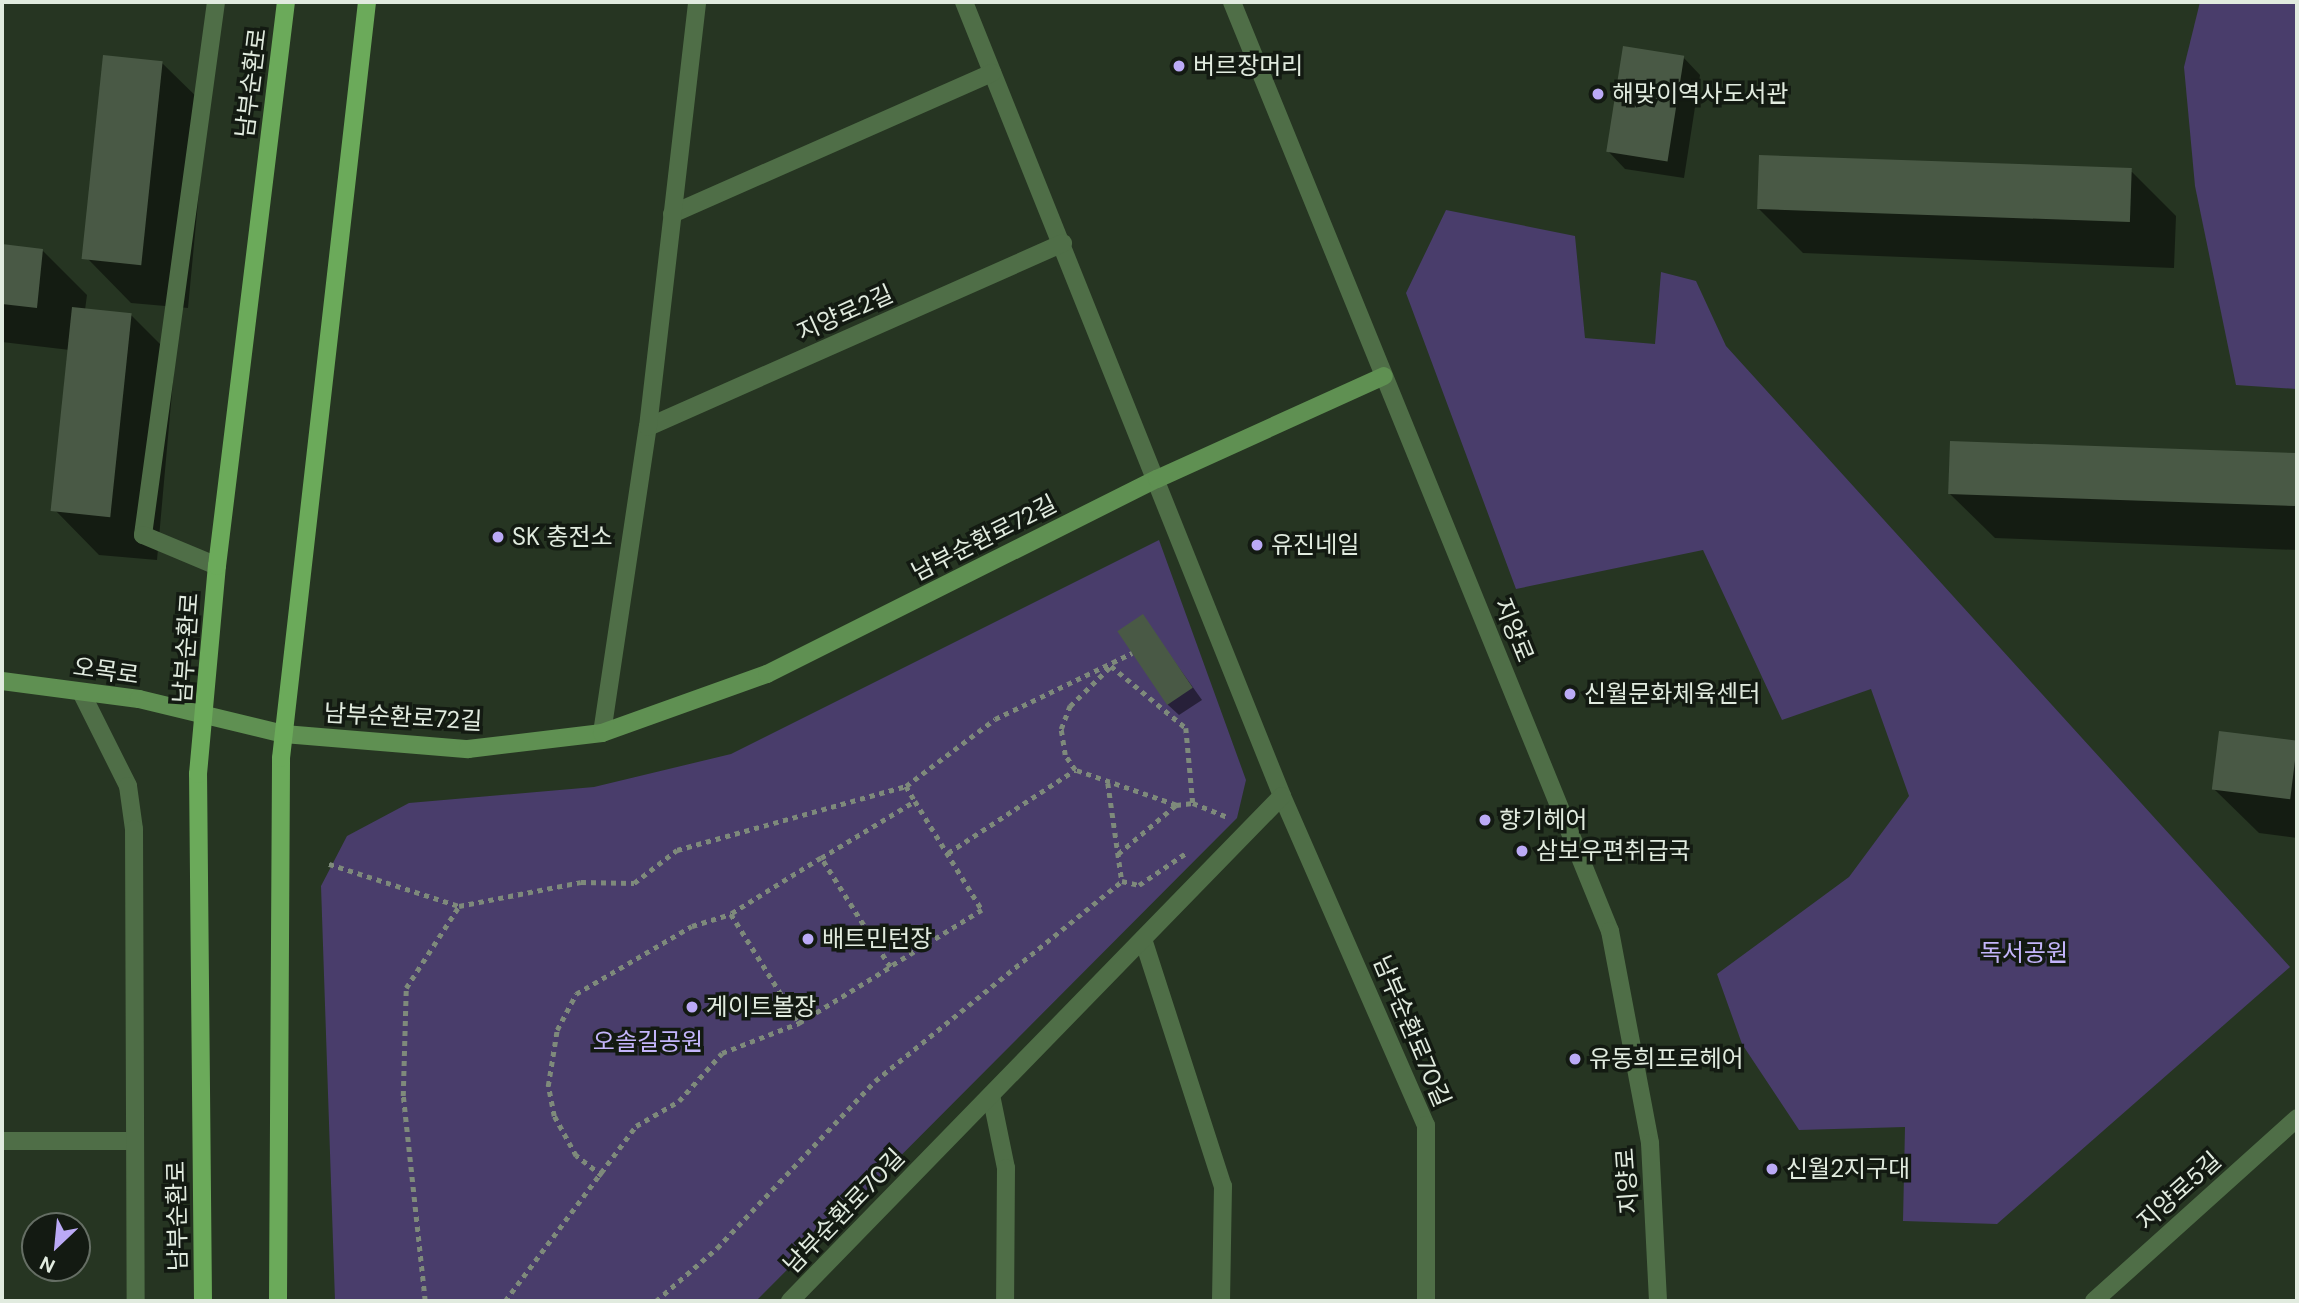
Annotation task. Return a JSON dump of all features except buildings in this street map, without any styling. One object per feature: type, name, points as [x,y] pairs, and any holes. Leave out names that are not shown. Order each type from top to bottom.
[{"type":"main road","name":"남부순환로","points":[[203,1301],[198,774],[217,566],[286,2]]},
{"type":"main road","points":[[278,1301],[284,734],[367,2]]},
{"type":"main road","name":"남부순환로72길","points":[[284,734],[468,750],[602,733],[767,674],[1157,479],[1384,376]]},
{"type":"main road","name":"오목로","points":[[2,681],[81,692],[284,734]]},
{"type":"street","points":[[216,2],[143,535],[217,566]]},
{"type":"street","points":[[602,733],[648,427],[697,2]]},
{"type":"street","points":[[964,2],[1157,479]]},
{"type":"street","name":"지양로","points":[[1231,2],[1610,931],[1650,1143],[1658,1301]]},
{"type":"street","points":[[672,214],[992,73]]},
{"type":"street","name":"지양로2길","points":[[648,427],[1063,243]]},
{"type":"street","name":"남부순환로70길","points":[[1157,479],[1282,796],[1426,1125],[1426,1301]]},
{"type":"street","name":"남부순환로","points":[[81,692],[128,786],[134,830],[136,1301]]},
{"type":"street","name":"남부순환로70길","points":[[790,1301],[1282,796]]},
{"type":"street","points":[[1143,939],[1223,1186],[1221,1301]]},
{"type":"street","points":[[991,1095],[1006,1168],[1005,1301]]},
{"type":"street","name":"지양로5길","points":[[2094,1301],[2297,1118]]},
{"type":"street","points":[[2,1141],[135,1141]]},
{"type":"path","points":[[329,864],[459,906],[581,882],[634,883],[677,850],[906,786],[995,719],[1111,666],[1132,653]]},
{"type":"path","points":[[1111,666],[1070,706],[1060,729],[1075,770],[1176,805],[1193,803],[1229,818],[1246,834]]},
{"type":"path","points":[[1111,666],[1186,728],[1193,803]]},
{"type":"path","points":[[948,853],[1075,770]]},
{"type":"path","points":[[1108,783],[1122,881]]},
{"type":"path","points":[[505,1301],[602,1176],[615,1147],[679,1101],[705,1065],[799,1023],[982,909],[906,786]]},
{"type":"path","points":[[602,1176],[576,1156],[554,1116],[548,1086],[557,1030],[576,994],[692,926],[731,914],[915,801]]},
{"type":"path","points":[[1118,854],[1176,805]]},
{"type":"path","points":[[1122,881],[1139,885],[1191,848]]},
{"type":"path","points":[[821,858],[890,967]]},
{"type":"path","points":[[656,1301],[717,1248],[875,1081],[1122,881]]},
{"type":"path","points":[[425,1301],[402,1096],[406,988],[459,906]]},
{"type":"path","points":[[731,914],[799,1023]]},
{"type":"green space","points":[[2200,2],[2297,2],[2297,389],[2236,385],[2195,186],[2184,67]]},
{"type":"green space","name":"독서공원","points":[[1446,210],[1575,236],[1585,338],[1655,344],[1661,272],[1696,281],[1726,346],[2290,967],[1997,1224],[1903,1221],[1905,1127],[1799,1130],[1742,1044],[1717,974],[1849,877],[1909,796],[1871,689],[1782,720],[1703,550],[1516,589],[1406,293]]},
{"type":"green space","name":"오솔길공원","points":[[1159,540],[1246,780],[1237,818],[756,1301],[335,1301],[321,886],[347,836],[409,803],[594,787],[731,754]]},
{"type":"place","name":"버르장머리","points":[[1179,66]]},
{"type":"place","name":"해맞이역사도서관","points":[[1598,94]]},
{"type":"place","name":"SK 충전소","points":[[498,537]]},
{"type":"place","name":"유진네일","points":[[1257,545]]},
{"type":"place","name":"신월문화체육센터","points":[[1570,694]]},
{"type":"place","name":"향기헤어","points":[[1485,820]]},
{"type":"place","name":"삼보우편취급국","points":[[1522,851]]},
{"type":"place","name":"배트민턴장","points":[[808,939]]},
{"type":"place","name":"게이트볼장","points":[[692,1007]]},
{"type":"place","name":"유동희프로헤어","points":[[1575,1059]]},
{"type":"place","name":"신월2지구대","points":[[1772,1169]]}]
